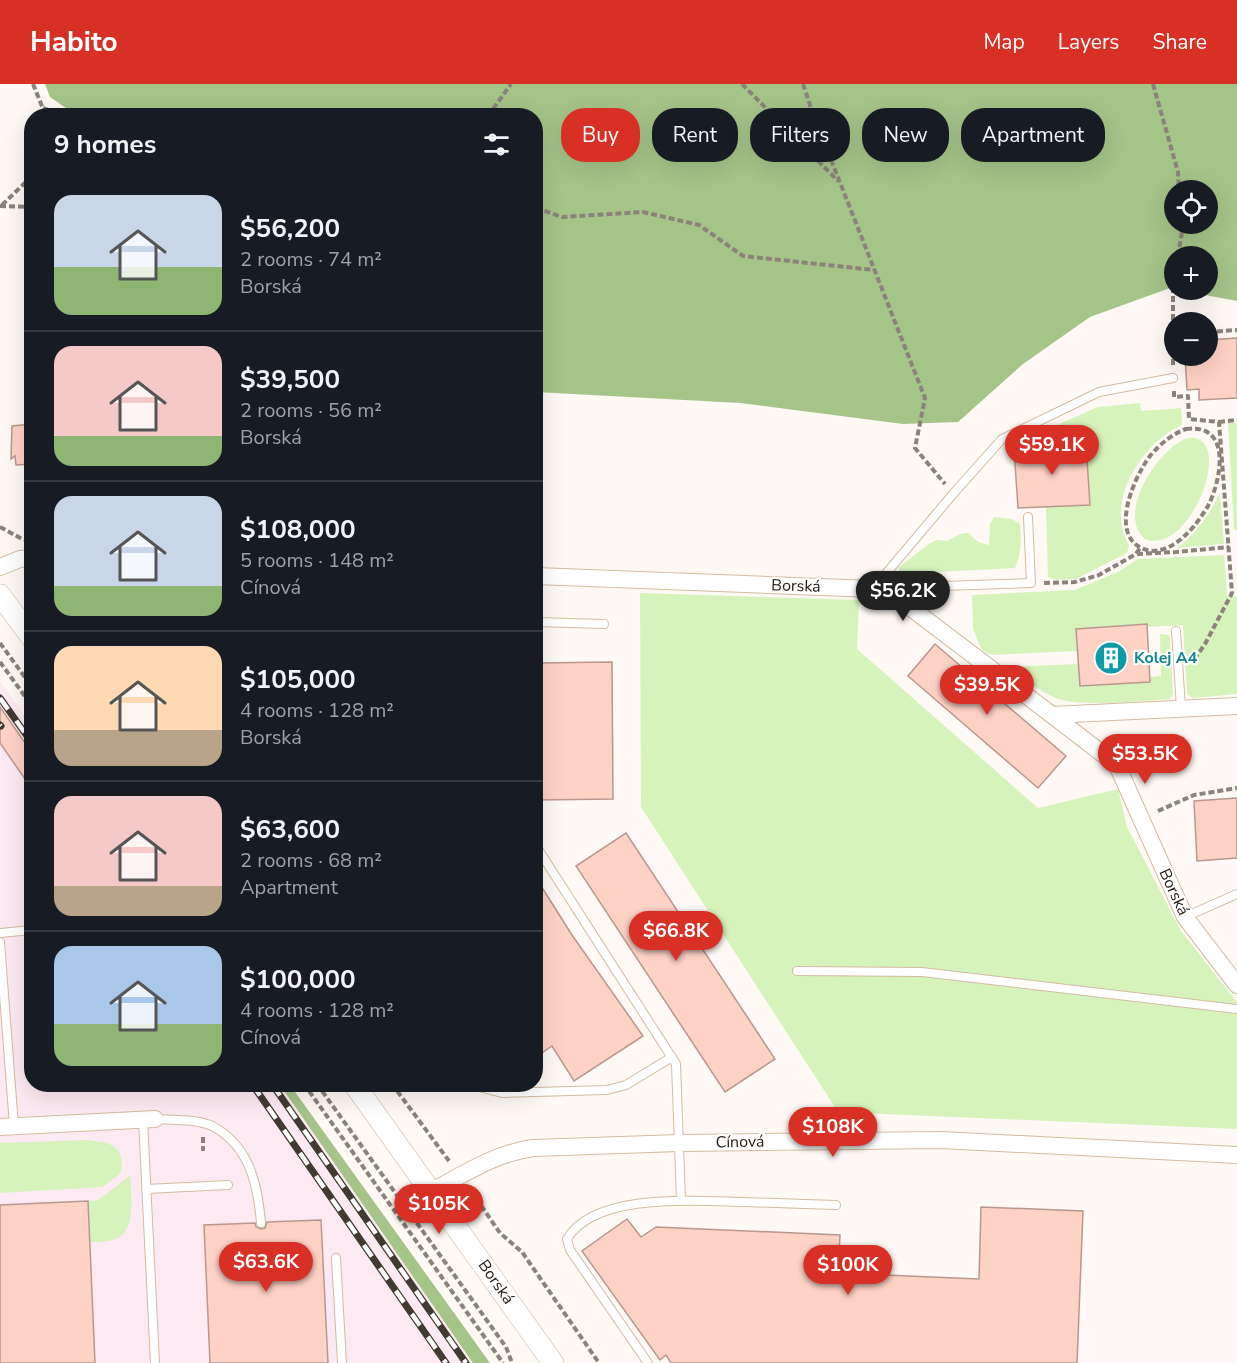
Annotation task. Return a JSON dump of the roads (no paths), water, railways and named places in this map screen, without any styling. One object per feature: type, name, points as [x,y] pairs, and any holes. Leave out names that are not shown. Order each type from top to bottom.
[{"type":"street","points":[[0,567],[24,556]]},
{"type":"street","name":"Borská","points":[[543,576],[873,589],[891,594],[1117,765],[1185,917],[1237,985]]},
{"type":"street","points":[[0,595],[24,627]]},
{"type":"street","points":[[1052,715],[1237,706]]},
{"type":"street","name":"Borská","points":[[360,1092],[553,1363]]},
{"type":"street","points":[[7,1126],[149,1119]]},
{"type":"street","name":"Cínová","points":[[432,1191],[515,1150],[533,1148],[679,1143],[941,1140],[1237,1155]]},
{"type":"lane","points":[[873,589],[1002,439],[1099,392],[1173,378]]},
{"type":"lane","points":[[873,589],[1031,583],[1028,517]]},
{"type":"lane","points":[[543,622],[604,624]]},
{"type":"lane","points":[[1176,631],[1181,708]]},
{"type":"lane","points":[[543,857],[676,1064],[681,1200]]},
{"type":"lane","points":[[1185,917],[1237,894]]},
{"type":"lane","points":[[0,933],[24,931]]},
{"type":"lane","points":[[0,942],[7,1126]]},
{"type":"lane","points":[[797,971],[922,972],[1237,1009]]},
{"type":"lane","points":[[543,1092],[607,1090],[626,1084],[672,1057]]},
{"type":"lane","points":[[498,1092],[537,1092]]},
{"type":"lane","points":[[155,1363],[146,1189],[149,1119],[186,1121],[214,1127],[234,1143],[249,1162],[259,1194],[261,1222]]},
{"type":"lane","points":[[146,1189],[228,1185]]},
{"type":"lane","points":[[648,1363],[570,1250],[567,1239],[573,1228],[593,1216],[621,1206],[681,1200],[836,1205]]},
{"type":"lane","points":[[336,1258],[342,1363]]},
{"type":"railway","points":[[0,698],[24,732]]},
{"type":"railway","points":[[258,1092],[446,1363]]},
{"type":"railway","points":[[278,1092],[466,1363]]},
{"type":"place","name":"Kolej A4","points":[[1111,658]]}]
